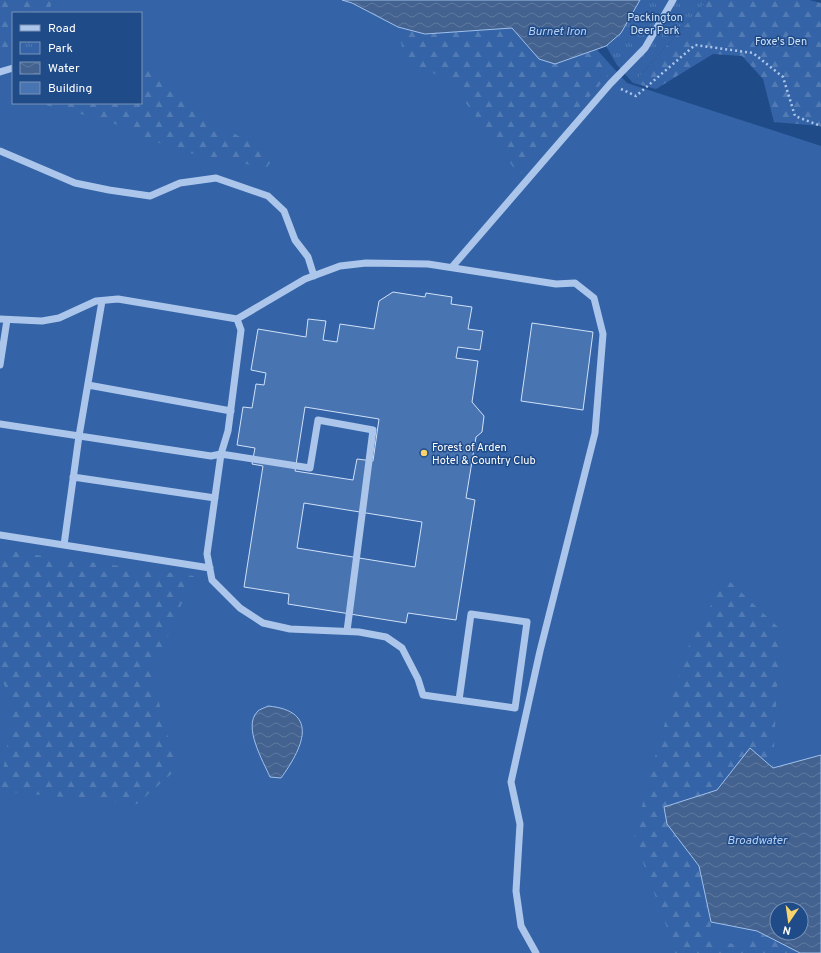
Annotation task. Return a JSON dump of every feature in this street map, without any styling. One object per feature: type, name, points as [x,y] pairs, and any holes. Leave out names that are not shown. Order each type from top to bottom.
[{"type":"lane","points":[[452,267],[610,84],[645,48],[673,0]]},
{"type":"lane","points":[[0,72],[12,68]]},
{"type":"lane","points":[[0,152],[75,183],[109,190],[150,196],[180,183],[216,178],[268,196],[284,211],[295,240],[308,257],[314,276]]},
{"type":"lane","points":[[0,365],[4,320],[42,321],[59,318],[96,301],[118,299],[237,319],[305,279],[340,266],[366,263],[428,264],[556,284],[575,283],[594,298],[603,334],[595,434],[540,651],[511,782],[520,824],[516,891],[521,926],[536,953]]},
{"type":"lane","points":[[64,545],[79,436],[102,301]]},
{"type":"lane","points":[[237,319],[241,330],[231,411],[228,430],[221,454],[207,554],[212,580],[240,608],[263,623],[290,629],[347,631],[386,637],[402,648],[418,679],[423,695],[515,708],[527,622],[471,614],[459,700]]},
{"type":"lane","points":[[88,385],[231,411]]},
{"type":"lane","points":[[0,424],[211,456],[221,454],[310,468],[318,420],[373,430],[347,631]]},
{"type":"lane","points":[[73,477],[215,498]]},
{"type":"lane","points":[[0,535],[210,568]]},
{"type":"path","points":[[610,84],[636,96],[695,45],[752,53],[783,77],[795,116],[821,126]]},
{"type":"green space","points":[[0,0],[552,0],[627,83],[821,146],[821,953],[0,953]]},
{"type":"green space","points":[[0,0],[54,0],[48,12],[12,12],[12,57],[0,57]]},
{"type":"green space","name":"Packington Deer Park","points":[[640,0],[708,0],[633,83],[617,65],[606,46],[621,33]]},
{"type":"green space","name":"Foxe's Den","points":[[708,0],[809,0],[821,3],[821,126],[774,122],[763,79],[742,56],[713,54],[656,89],[633,83]]},
{"type":"green space","points":[[398,27],[425,34],[512,28],[539,59],[555,64],[594,51],[608,76],[519,175],[449,80],[405,61]]},
{"type":"green space","points":[[142,62],[220,126],[276,156],[266,168],[178,151],[108,121],[42,104],[142,104]]},
{"type":"green space","points":[[0,550],[194,576],[151,673],[177,769],[137,804],[0,791],[13,707],[0,674]]},
{"type":"green space","points":[[726,578],[780,629],[773,768],[750,748],[717,790],[664,807],[667,824],[699,866],[711,922],[710,937],[739,946],[757,931],[769,937],[769,941],[776,941],[799,953],[673,953],[669,933],[634,838],[650,774],[686,651]]},
{"type":"water","name":"Burnet Iron","points":[[342,0],[640,0],[621,33],[606,46],[555,64],[539,59],[512,28],[425,34],[398,27],[352,3]]},
{"type":"water","points":[[268,706],[285,709],[295,715],[301,723],[302,733],[300,744],[289,767],[281,778],[270,777],[253,735],[253,718],[258,711]]},
{"type":"water","name":"Broadwater","points":[[750,748],[773,768],[821,755],[821,953],[800,953],[777,941],[809,941],[809,901],[769,901],[769,937],[757,931],[711,922],[699,866],[667,824],[664,807],[717,790]]},
{"type":"building","name":"Forest of Arden Hotel & Country Club","points":[[393,292],[425,297],[426,293],[452,297],[451,304],[472,307],[468,329],[483,331],[480,350],[458,347],[456,358],[478,361],[472,402],[484,416],[482,432],[476,437],[466,498],[475,500],[456,620],[408,613],[406,623],[288,604],[289,594],[244,587],[263,466],[252,464],[255,448],[237,445],[243,407],[252,408],[256,384],[264,385],[266,373],[251,370],[258,329],[306,337],[308,319],[326,321],[323,340],[337,342],[340,324],[374,329],[379,301]],"holes":[[[305,407],[379,419],[373,461],[357,459],[353,480],[295,471]],[[304,503],[422,522],[415,567],[297,548]]]},
{"type":"building","points":[[532,323],[593,332],[583,410],[521,401]]},
{"type":"place","name":"Forest of Arden Hotel & Country Club","points":[[424,453]]}]
